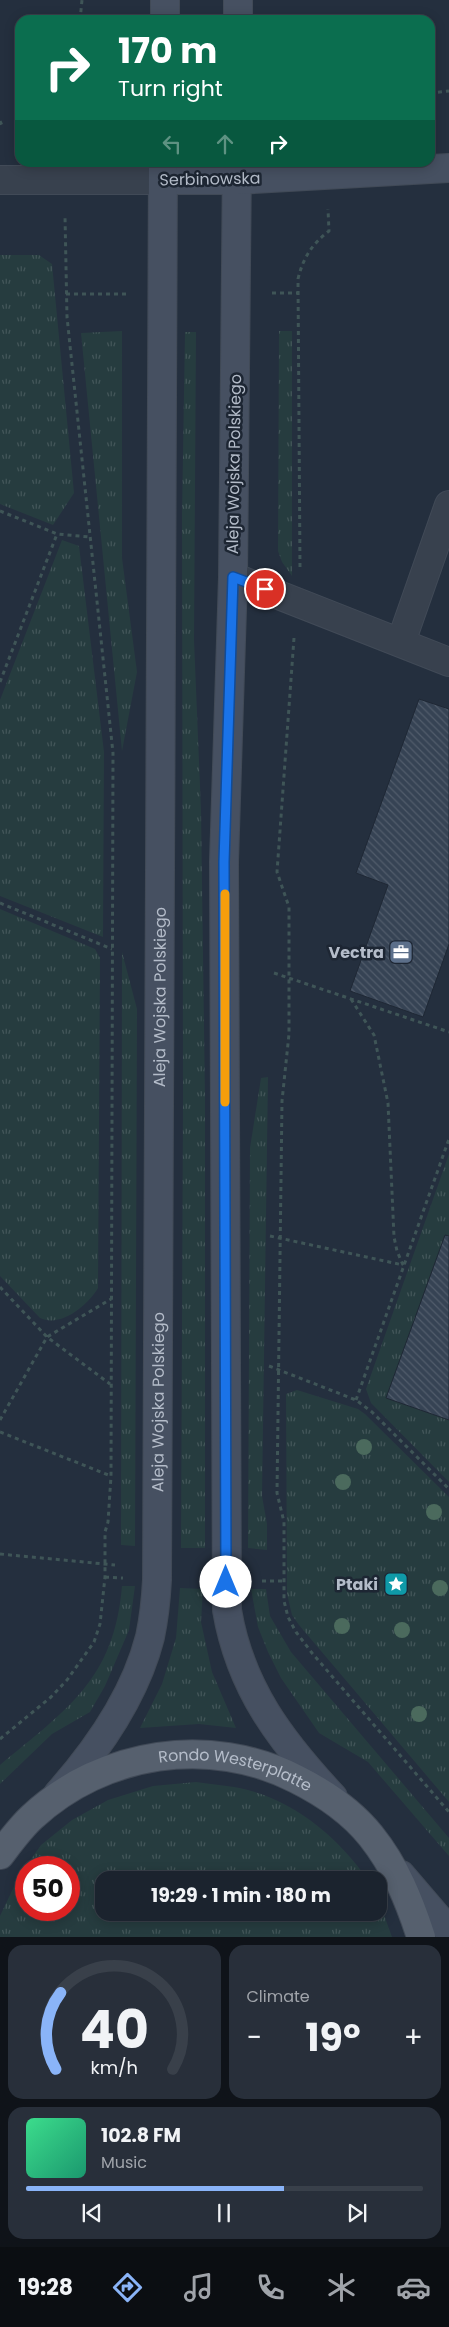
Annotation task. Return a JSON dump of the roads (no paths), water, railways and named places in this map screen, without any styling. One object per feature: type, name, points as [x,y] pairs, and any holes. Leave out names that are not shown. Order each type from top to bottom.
[{"type":"main road","points":[[164,15],[165,0]]},
{"type":"main road","points":[[238,0],[238,15]]},
{"type":"main road","name":"Serbinowska","points":[[163,171],[237,171],[326,175],[449,168]]},
{"type":"main road","name":"Aleja Wojska Polskiego","points":[[50,1802],[81,1767],[109,1728],[128,1694],[150,1637],[157,1580],[163,171]]},
{"type":"main road","name":"Aleja Wojska Polskiego","points":[[237,171],[233,577],[224,862],[227,1610],[232,1639],[240,1664],[272,1724],[297,1759],[344,1809]]},
{"type":"main road","name":"Rondo Westerplatte","points":[[0,1855],[9,1836],[50,1802],[82,1782],[110,1768],[151,1757],[193,1753],[236,1757],[277,1769],[311,1787],[344,1809],[370,1835],[391,1864],[409,1901],[421,1937]]},
{"type":"main road","points":[[391,1864],[449,1930]]},
{"type":"street","name":"Serbinowska","points":[[0,180],[66,180],[163,171]]},
{"type":"street","points":[[401,642],[449,505]]},
{"type":"street","points":[[233,577],[449,662]]},
{"type":"place","name":"Vectra","points":[[401,952]]},
{"type":"place","name":"Ptaki","points":[[396,1584]]}]
